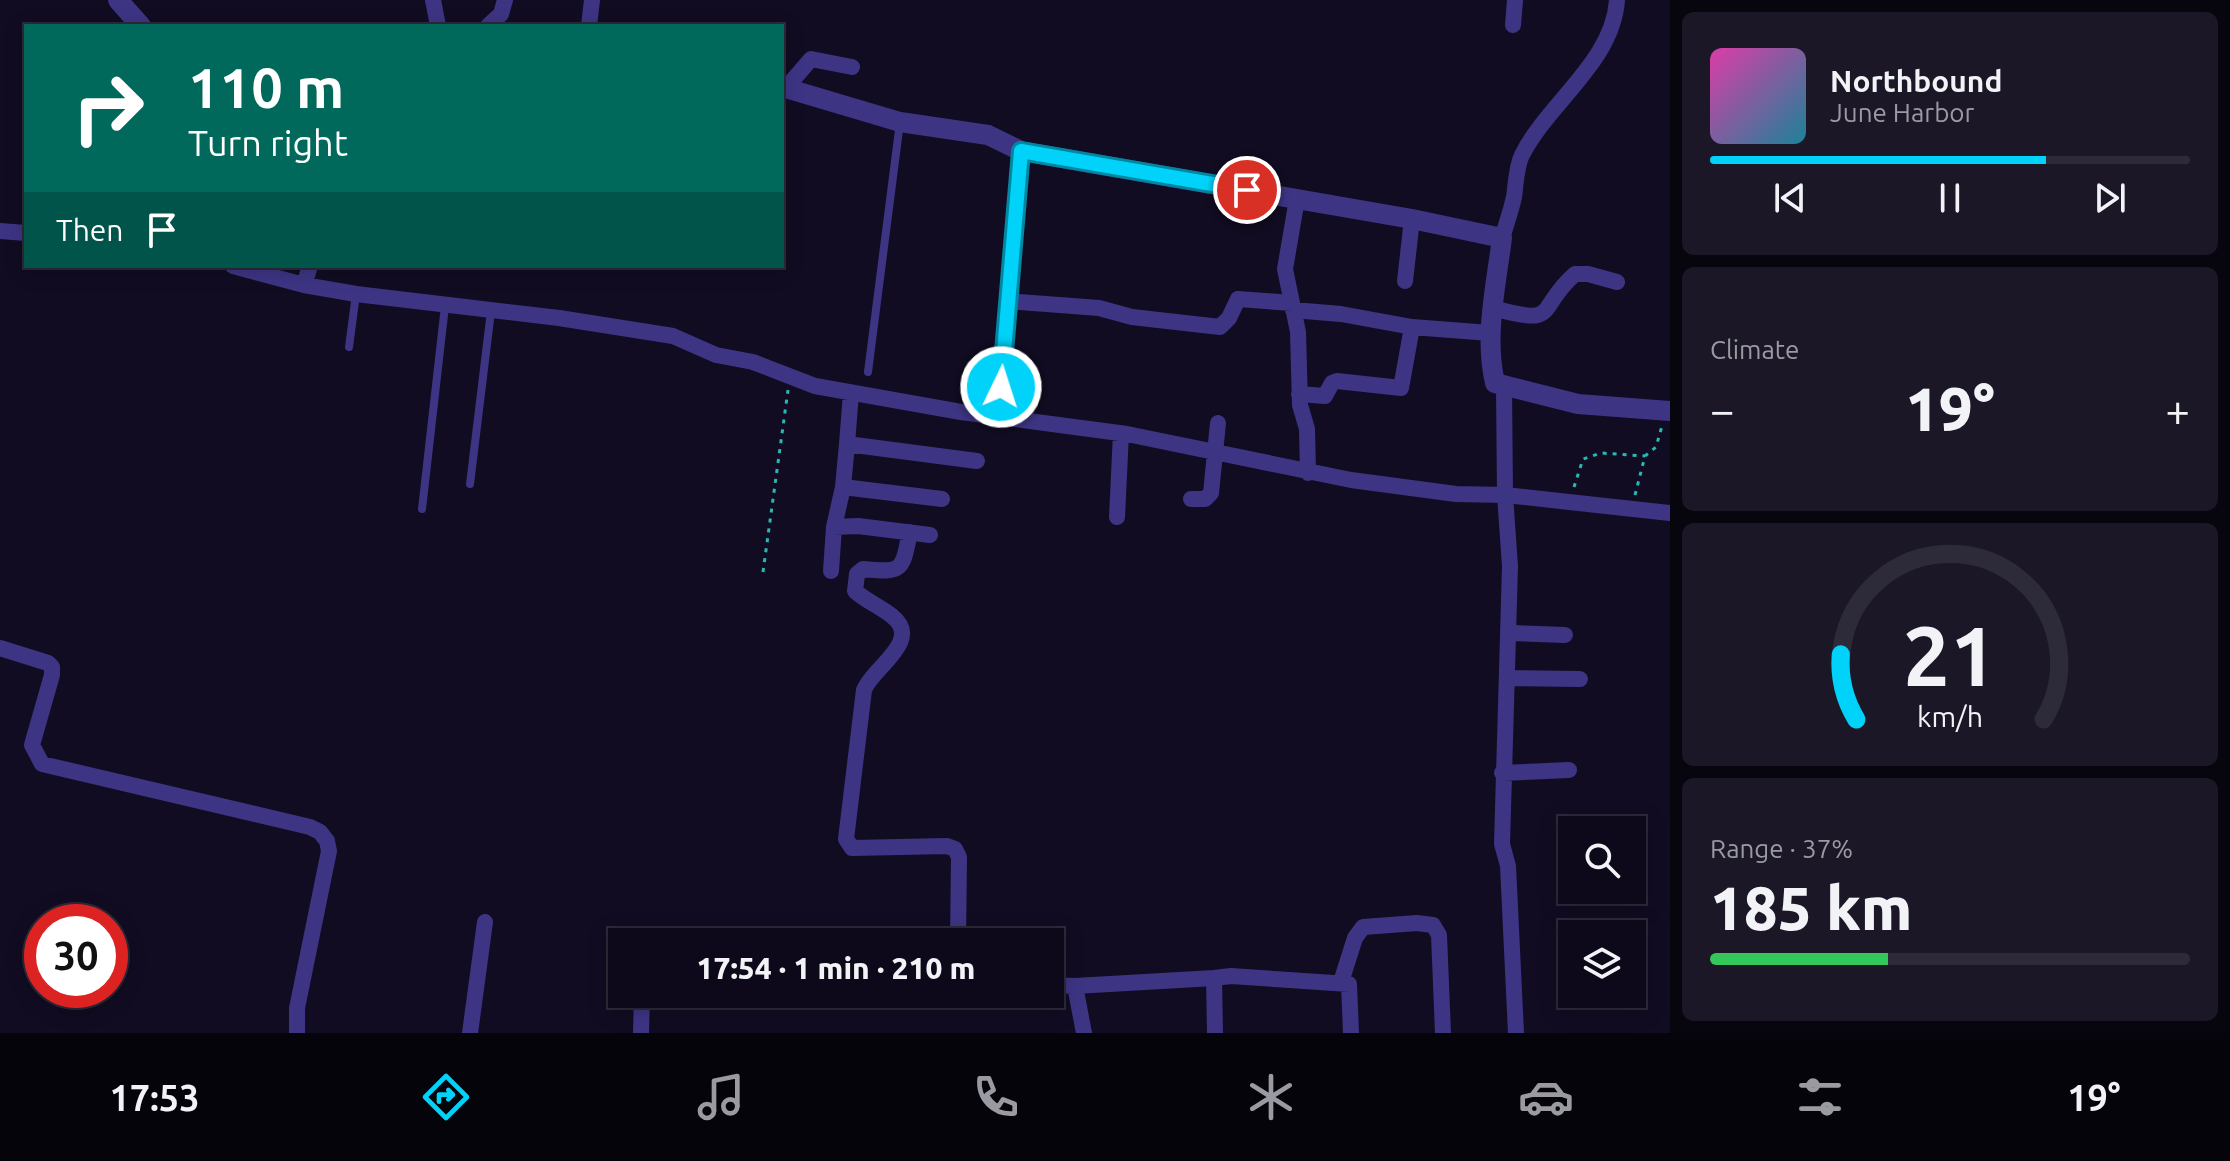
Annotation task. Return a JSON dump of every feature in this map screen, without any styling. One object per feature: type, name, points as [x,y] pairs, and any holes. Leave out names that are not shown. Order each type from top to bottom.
[{"type":"street","points":[[118,0],[139,24]]},
{"type":"street","points":[[433,0],[438,24]]},
{"type":"street","points":[[490,24],[501,14],[505,0]]},
{"type":"street","points":[[589,24],[592,0]]},
{"type":"street","points":[[1513,25],[1515,0]]},
{"type":"street","points":[[1617,0],[1605,40],[1594,59],[1538,126],[1520,159],[1502,238],[1490,333],[1490,363],[1495,383],[1504,387],[1578,404],[1669,406]]},
{"type":"street","points":[[852,67],[811,59],[784,87],[900,122],[988,135],[1021,151],[1412,219],[1502,238]]},
{"type":"street","points":[[998,415],[1021,151]]},
{"type":"street","points":[[1297,199],[1285,269],[1298,332],[1299,394],[1307,429],[1308,473]]},
{"type":"street","points":[[1405,281],[1412,219]]},
{"type":"street","points":[[0,231],[24,233]]},
{"type":"street","points":[[240,268],[304,285],[356,294],[673,336],[716,355],[753,362],[789,378],[851,393],[961,412],[1121,433],[1308,473],[1405,488],[1505,495],[1670,513]]},
{"type":"street","points":[[304,285],[309,268]]},
{"type":"street","points":[[1493,308],[1537,317],[1546,312],[1575,274],[1588,274],[1617,282]]},
{"type":"street","points":[[1007,301],[1099,308],[1132,317],[1220,327],[1229,318],[1238,299],[1412,327],[1490,333]]},
{"type":"street","points":[[1299,394],[1325,396],[1332,383],[1337,381],[1401,388],[1412,327]]},
{"type":"street","points":[[1504,387],[1505,495],[1510,566],[1502,844],[1509,876],[1516,1033]]},
{"type":"street","points":[[831,571],[834,527],[843,487],[851,393]]},
{"type":"street","points":[[1191,499],[1209,498],[1217,453],[1218,423]]},
{"type":"street","points":[[1117,517],[1121,433]]},
{"type":"street","points":[[847,444],[977,461]]},
{"type":"street","points":[[843,487],[942,499]]},
{"type":"street","points":[[834,527],[930,535]]},
{"type":"street","points":[[910,532],[904,564],[899,569],[892,572],[863,569],[857,574],[855,591],[894,618],[902,627],[903,639],[895,653],[869,678],[864,690],[846,839],[852,848],[947,846],[955,849],[959,857],[958,928]]},
{"type":"street","points":[[1509,633],[1565,635]]},
{"type":"street","points":[[0,648],[52,667],[32,745],[42,764],[108,782],[275,817],[320,832],[327,841],[329,851],[297,1008],[297,1033]]},
{"type":"street","points":[[1507,678],[1580,679]]},
{"type":"street","points":[[1502,773],[1569,770]]},
{"type":"street","points":[[470,1033],[485,922]]},
{"type":"street","points":[[1341,982],[1355,938],[1363,927],[1417,923],[1433,925],[1439,935],[1444,990],[1443,1033]]},
{"type":"street","points":[[1214,978],[1215,1033]]},
{"type":"street","points":[[1064,986],[1214,978],[1341,982],[1351,987],[1351,1033]]},
{"type":"street","points":[[1075,986],[1084,1033]]},
{"type":"street","points":[[641,1033],[642,1008]]},
{"type":"lane","points":[[868,372],[900,122]]},
{"type":"lane","points":[[349,347],[356,294]]},
{"type":"lane","points":[[422,509],[445,306]]},
{"type":"lane","points":[[470,484],[491,311]]},
{"type":"path","points":[[763,572],[789,378]]},
{"type":"path","points":[[1631,511],[1645,456],[1656,447],[1669,406]]},
{"type":"path","points":[[1571,503],[1583,459],[1601,453],[1645,456]]},
{"type":"route","points":[[1001,387],[1021,151],[1247,190]]}]
